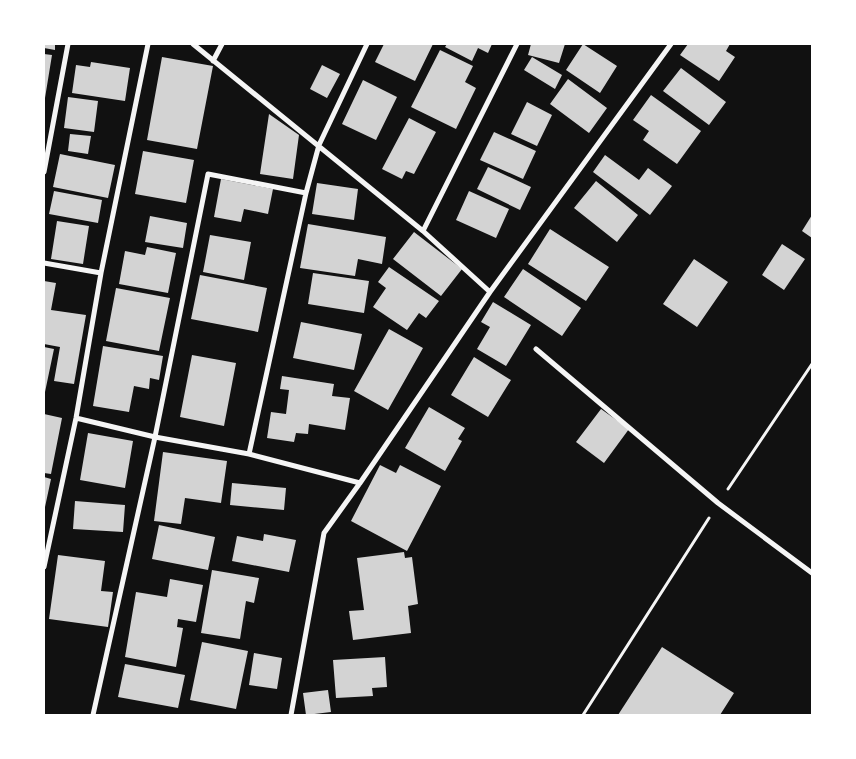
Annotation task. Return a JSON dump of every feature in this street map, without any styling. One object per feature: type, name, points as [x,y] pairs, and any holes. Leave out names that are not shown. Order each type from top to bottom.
[{"type":"street","points":[[44,172],[68,44]]},
{"type":"street","points":[[44,567],[76,418],[101,273],[148,44]]},
{"type":"street","points":[[193,44],[423,231],[490,292]]},
{"type":"street","points":[[213,61],[222,44]]},
{"type":"street","points":[[249,454],[306,193],[319,145],[367,44]]},
{"type":"street","points":[[423,231],[517,44]]},
{"type":"street","points":[[291,715],[324,533],[490,292],[671,44]]},
{"type":"street","points":[[93,715],[155,437],[208,174],[306,193]]},
{"type":"street","points":[[44,263],[101,273]]},
{"type":"street","points":[[536,349],[718,503],[812,574]]},
{"type":"street","points":[[76,418],[155,437],[249,454],[360,483]]},
{"type":"path","points":[[583,715],[718,503],[812,364]]},
{"type":"building","points":[[44,44],[55,44],[55,50],[44,48]]},
{"type":"building","points":[[384,44],[433,44],[415,81],[375,62]]},
{"type":"building","points":[[447,44],[492,44],[488,53],[478,48],[472,61],[445,47]]},
{"type":"building","points":[[531,44],[565,44],[559,63],[528,55]]},
{"type":"building","points":[[583,44],[617,66],[600,93],[566,70]]},
{"type":"building","points":[[688,44],[730,44],[726,51],[735,57],[719,81],[680,55]]},
{"type":"building","points":[[440,50],[473,66],[465,82],[476,88],[456,129],[411,107]]},
{"type":"building","points":[[44,54],[52,55],[45,98],[44,98]]},
{"type":"building","points":[[162,57],[213,66],[197,149],[147,140]]},
{"type":"building","points":[[532,57],[562,75],[555,89],[524,70]]},
{"type":"building","points":[[91,62],[130,68],[125,101],[72,93],[76,65],[90,67]]},
{"type":"building","points":[[322,65],[340,74],[327,98],[310,89]]},
{"type":"building","points":[[681,68],[726,102],[709,125],[663,91]]},
{"type":"building","points":[[568,79],[607,108],[589,133],[550,104]]},
{"type":"building","points":[[363,80],[397,97],[376,140],[342,124]]},
{"type":"building","points":[[651,95],[701,131],[677,164],[643,140],[649,131],[633,120]]},
{"type":"building","points":[[68,97],[98,101],[94,132],[64,128]]},
{"type":"building","points":[[527,102],[552,115],[537,146],[511,134]]},
{"type":"building","points":[[269,114],[299,135],[293,179],[260,174]]},
{"type":"building","points":[[409,118],[436,132],[414,174],[406,171],[402,179],[382,169]]},
{"type":"building","points":[[494,132],[536,151],[523,179],[480,160]]},
{"type":"building","points":[[70,134],[91,136],[88,154],[68,151]]},
{"type":"building","points":[[143,151],[194,160],[186,203],[135,194]]},
{"type":"building","points":[[60,154],[115,165],[108,198],[53,187]]},
{"type":"building","points":[[605,155],[639,180],[648,168],[672,186],[650,215],[593,172]]},
{"type":"building","points":[[488,167],[531,187],[520,210],[477,189]]},
{"type":"building","points":[[221,179],[273,189],[268,214],[244,209],[241,222],[214,217]]},
{"type":"building","points":[[596,181],[638,215],[617,242],[574,208]]},
{"type":"building","points":[[317,183],[358,189],[354,220],[312,214]]},
{"type":"building","points":[[54,191],[102,200],[98,223],[49,214]]},
{"type":"building","points":[[469,191],[509,209],[496,238],[456,220]]},
{"type":"building","points":[[812,215],[812,238],[802,231]]},
{"type":"building","points":[[150,216],[187,223],[183,248],[145,242]]},
{"type":"building","points":[[57,221],[89,226],[83,264],[51,259]]},
{"type":"building","points":[[308,224],[386,237],[382,264],[358,259],[355,276],[300,268]]},
{"type":"building","points":[[550,229],[609,267],[586,301],[528,264]]},
{"type":"building","points":[[414,232],[462,269],[441,296],[393,259]]},
{"type":"building","points":[[210,235],[251,242],[244,280],[203,272]]},
{"type":"building","points":[[782,244],[805,259],[784,290],[762,275]]},
{"type":"building","points":[[147,247],[176,253],[168,293],[119,284],[125,251],[145,255]]},
{"type":"building","points":[[694,259],[728,282],[697,327],[663,304]]},
{"type":"building","points":[[389,267],[439,301],[426,318],[419,313],[407,330],[373,307],[386,288],[378,282]]},
{"type":"building","points":[[523,269],[581,308],[562,336],[504,297]]},
{"type":"building","points":[[313,273],[369,281],[364,313],[308,304]]},
{"type":"building","points":[[200,275],[267,288],[258,332],[191,319]]},
{"type":"building","points":[[44,281],[56,283],[51,310],[86,315],[74,384],[54,381],[60,347],[44,344]]},
{"type":"building","points":[[116,288],[170,298],[159,351],[106,341]]},
{"type":"building","points":[[493,302],[531,325],[506,366],[477,349],[490,327],[481,322]]},
{"type":"building","points":[[301,322],[362,334],[354,370],[293,358]]},
{"type":"building","points":[[389,329],[423,348],[388,410],[354,391]]},
{"type":"building","points":[[103,346],[163,356],[159,380],[150,378],[149,389],[134,386],[129,412],[93,406]]},
{"type":"building","points":[[44,347],[54,349],[45,392],[44,392]]},
{"type":"building","points":[[192,355],[236,363],[224,426],[180,417]]},
{"type":"building","points":[[474,357],[511,380],[488,417],[451,395]]},
{"type":"building","points":[[282,376],[334,384],[332,396],[350,398],[345,430],[309,424],[308,434],[296,433],[294,442],[267,438],[271,412],[286,414],[289,390],[280,389]]},
{"type":"building","points":[[429,407],[465,428],[458,439],[462,441],[445,471],[405,448]]},
{"type":"building","points":[[601,409],[629,429],[604,463],[576,442]]},
{"type":"building","points":[[44,414],[62,418],[51,474],[44,473]]},
{"type":"building","points":[[88,433],[133,441],[125,488],[80,480]]},
{"type":"building","points":[[163,452],[227,461],[221,503],[185,498],[181,524],[154,521]]},
{"type":"building","points":[[380,465],[396,473],[400,465],[441,486],[407,551],[351,521]]},
{"type":"building","points":[[44,477],[51,479],[45,507],[44,507]]},
{"type":"building","points":[[232,483],[286,488],[284,510],[230,505]]},
{"type":"building","points":[[75,501],[125,505],[123,532],[73,529]]},
{"type":"building","points":[[159,525],[215,537],[208,570],[152,559]]},
{"type":"building","points":[[264,534],[296,540],[289,572],[232,561],[237,536],[263,541]]},
{"type":"building","points":[[404,552],[405,558],[412,557],[418,604],[408,606],[411,633],[353,640],[349,611],[364,610],[357,558]]},
{"type":"building","points":[[58,555],[105,561],[101,591],[113,592],[108,627],[49,619]]},
{"type":"building","points":[[212,570],[259,578],[254,603],[246,601],[240,639],[201,633]]},
{"type":"building","points":[[170,579],[203,585],[196,622],[178,619],[177,627],[183,628],[176,667],[125,657],[136,592],[167,597]]},
{"type":"building","points":[[202,642],[248,651],[236,709],[190,700]]},
{"type":"building","points":[[662,647],[734,693],[720,715],[618,715]]},
{"type":"building","points":[[254,653],[282,658],[277,689],[249,685]]},
{"type":"building","points":[[385,657],[387,687],[372,688],[373,696],[336,698],[333,660]]},
{"type":"building","points":[[125,664],[185,675],[178,708],[118,697]]},
{"type":"building","points":[[328,690],[331,712],[306,715],[303,693]]}]
